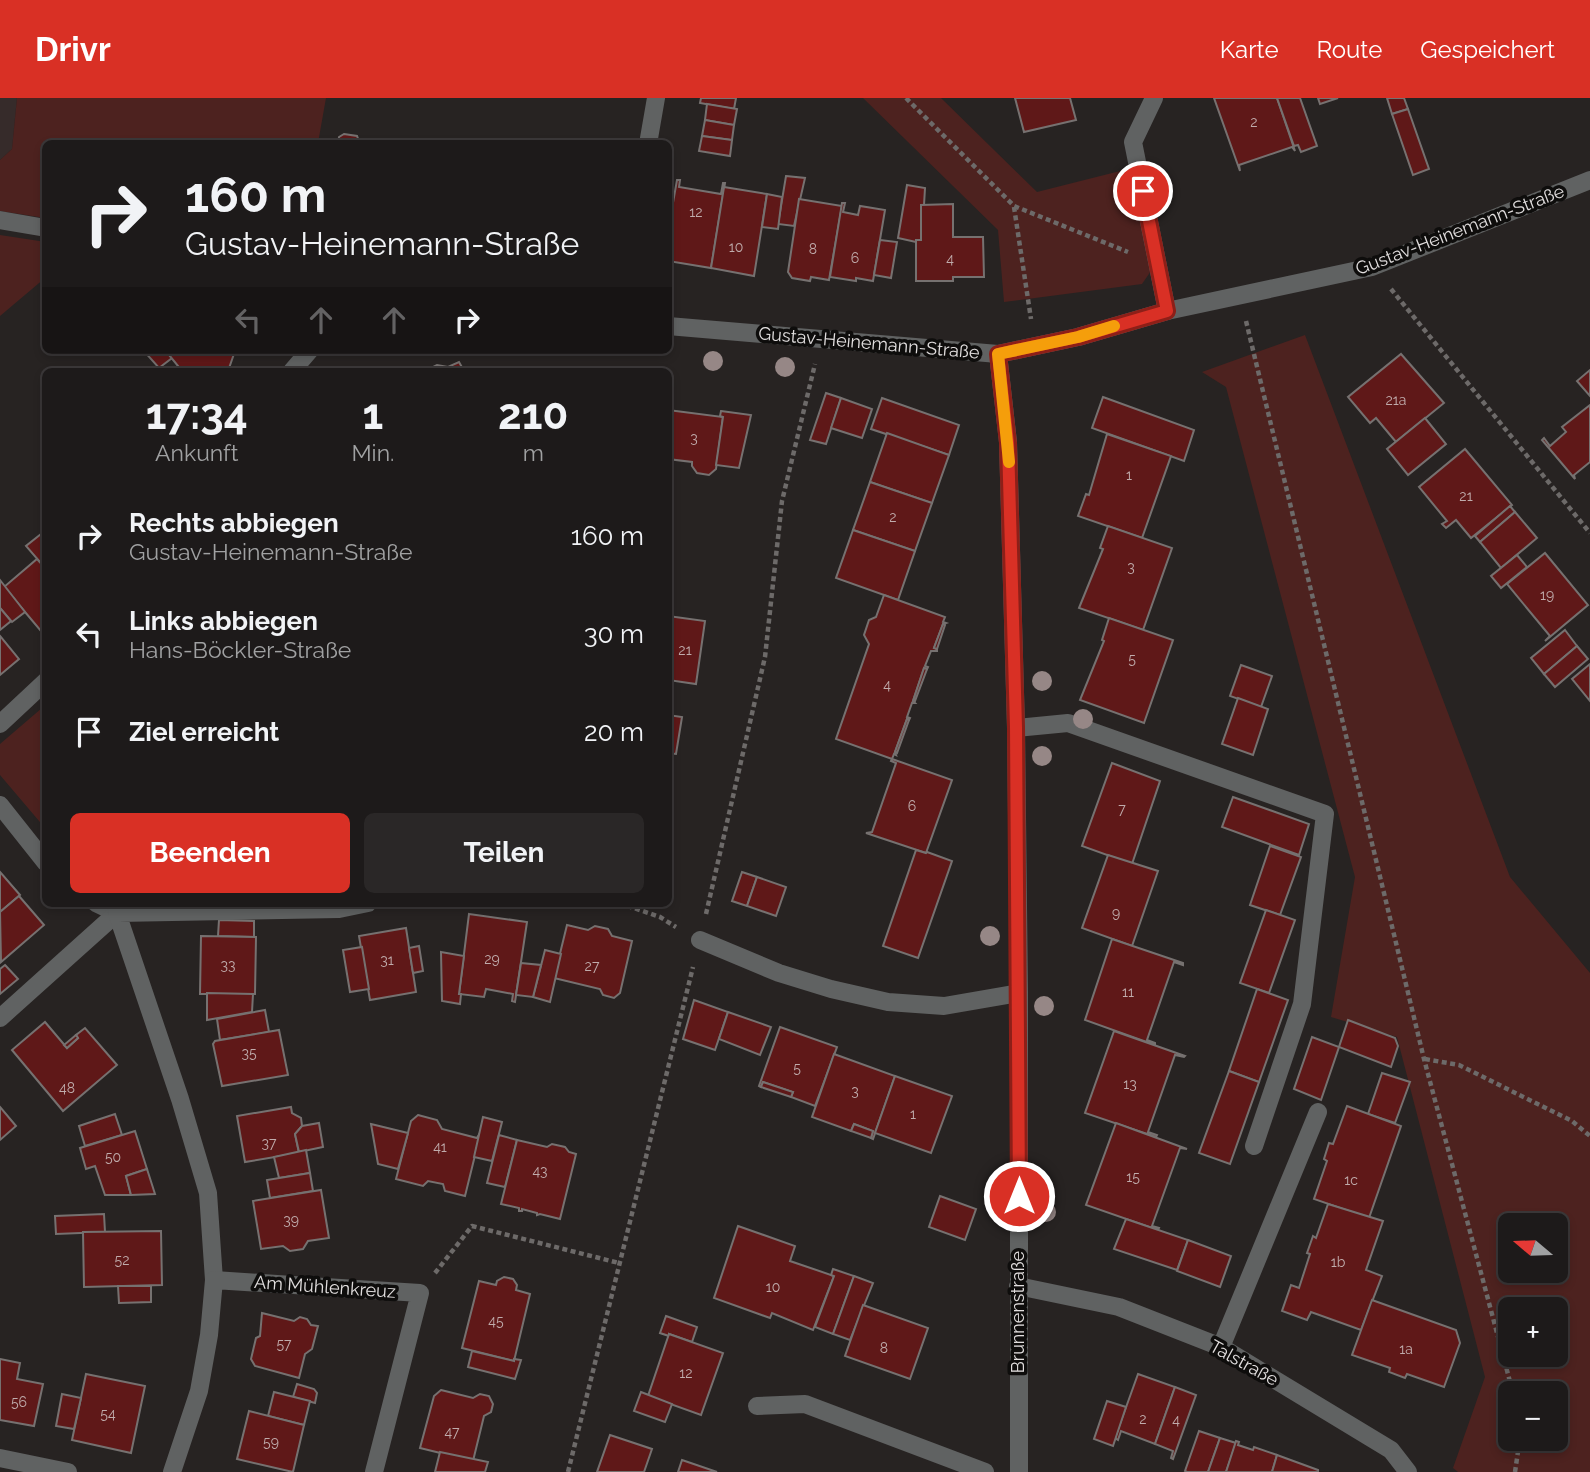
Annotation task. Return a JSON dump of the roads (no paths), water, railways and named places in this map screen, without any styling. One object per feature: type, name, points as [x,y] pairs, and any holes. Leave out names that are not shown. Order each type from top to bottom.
[{"type":"street","points":[[649,140],[656,98]]},
{"type":"street","points":[[1154,98],[1133,142],[1167,311]]},
{"type":"street","name":"Gustav-Heinemann-Straße","points":[[672,326],[998,354],[1078,337],[1167,311],[1239,294],[1372,267],[1590,180]]},
{"type":"street","points":[[0,220],[42,227]]},
{"type":"street","points":[[295,368],[307,354]]},
{"type":"street","name":"Brunnenstraße","points":[[998,354],[1008,443],[1016,727],[1019,1472]]},
{"type":"street","points":[[0,724],[42,685]]},
{"type":"street","points":[[1016,727],[1068,723],[1325,814],[1302,1004],[1254,1146]]},
{"type":"street","points":[[0,805],[42,858]]},
{"type":"street","points":[[0,1018],[116,908],[349,907]]},
{"type":"street","points":[[116,908],[180,1099],[208,1194],[214,1280],[209,1335],[198,1391],[172,1472]]},
{"type":"street","points":[[700,940],[779,973],[888,1002],[944,1006],[1019,993]]},
{"type":"street","points":[[1221,1347],[1318,1112]]},
{"type":"street","name":"Am Mühlenkreuz","points":[[214,1280],[420,1293],[374,1472]]},
{"type":"street","name":"Talstraße","points":[[1018,1286],[1119,1307],[1221,1347],[1391,1450],[1408,1472]]},
{"type":"street","points":[[757,1406],[805,1404],[985,1472]]},
{"type":"street","points":[[0,1458],[68,1472]]}]
